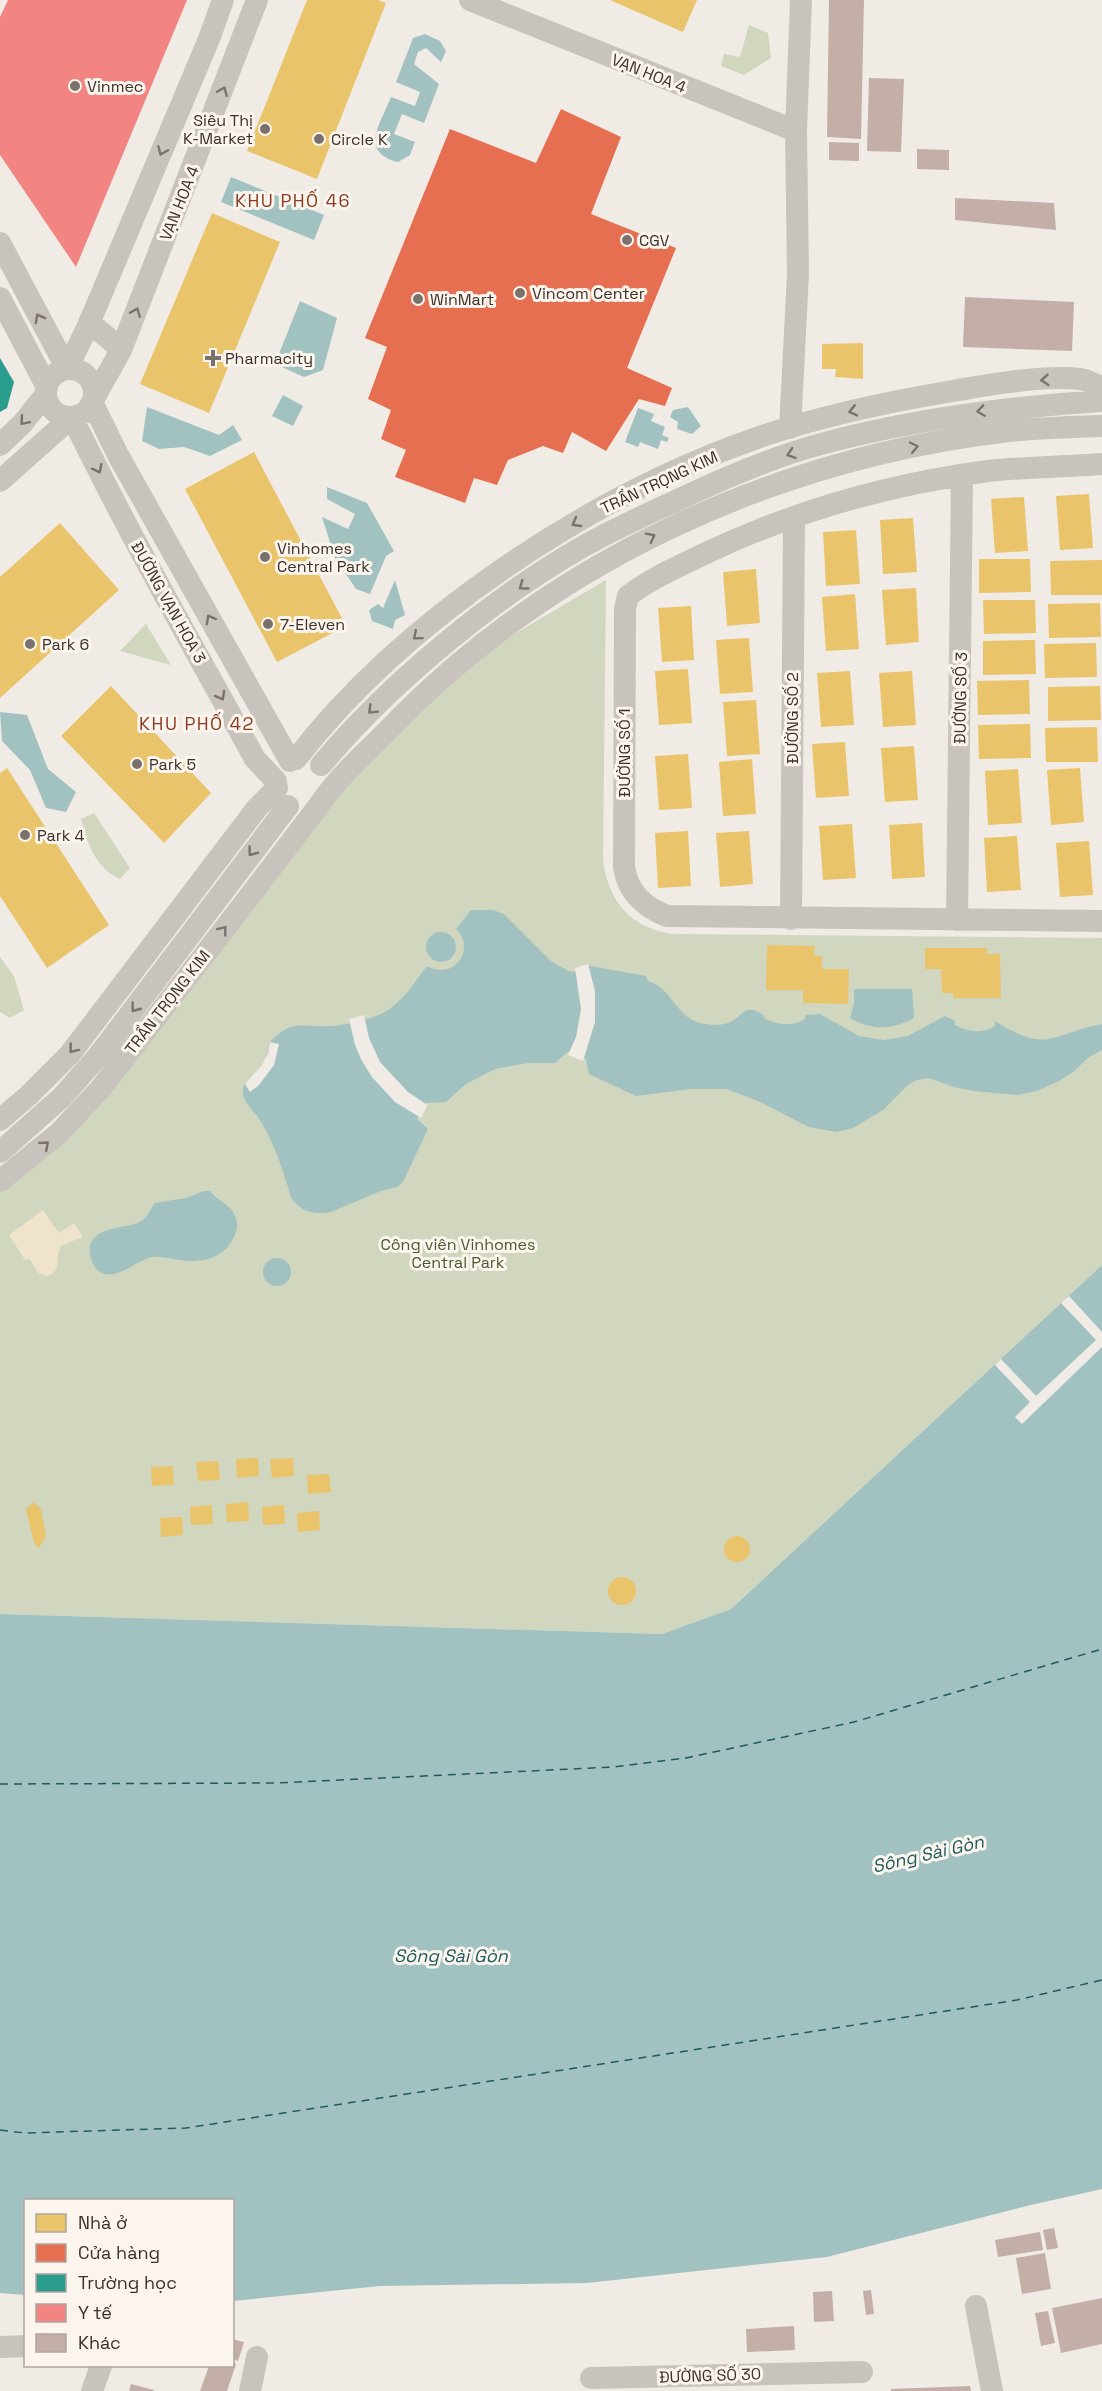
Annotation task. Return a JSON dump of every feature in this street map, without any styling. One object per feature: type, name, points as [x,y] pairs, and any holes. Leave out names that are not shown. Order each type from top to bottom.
[{"type":"street","points":[[67,369],[89,322],[224,0]]},
{"type":"street","name":"VẠN HOA 4","points":[[92,402],[121,349],[257,0]]},
{"type":"street","name":"VẠN HOA 4","points":[[470,0],[796,131]]},
{"type":"street","points":[[789,428],[798,275],[796,131],[801,0]]},
{"type":"street","points":[[0,243],[67,369]]},
{"type":"street","points":[[0,298],[47,391],[48,402],[58,413],[72,417]]},
{"type":"street","points":[[89,322],[121,349]]},
{"type":"street","points":[[0,445],[22,424],[47,391],[54,375],[67,369],[83,373],[89,378],[93,386],[92,402],[84,412],[72,417],[0,481]]},
{"type":"street","name":"TRẦN TRỌNG KIM","points":[[0,1152],[62,1097],[99,1055],[280,792],[283,766],[293,760],[366,681],[412,640],[493,576],[564,530],[620,498],[702,460],[789,428],[884,404],[1003,383],[1083,379],[1102,387]]},
{"type":"street","name":"TRẦN TRỌNG KIM","points":[[321,765],[349,733],[408,676],[489,610],[585,545],[638,518],[758,465],[818,445],[871,431],[987,410],[1102,400]]},
{"type":"street","name":"ĐƯỜNG VẠN HOA 3","points":[[92,402],[118,455],[293,760]]},
{"type":"street","name":"ĐƯỜNG VẠN HOA 3","points":[[72,417],[163,592],[255,759],[280,792]]},
{"type":"street","name":"TRẦN TRỌNG KIM","points":[[0,1181],[59,1132],[100,1088],[322,800],[439,679],[534,606],[585,574],[670,528],[718,506],[773,485],[874,455],[1003,432],[1102,426]]},
{"type":"street","points":[[794,518],[865,496],[962,475],[1102,464]]},
{"type":"street","name":"ĐƯỜNG SỐ 3","points":[[957,920],[962,475]]},
{"type":"street","name":"ĐƯỜNG SỐ 1","points":[[790,919],[667,916],[643,904],[626,881],[624,867],[625,609],[628,596],[648,582],[740,537],[794,518]]},
{"type":"street","name":"ĐƯỜNG SỐ 2","points":[[790,919],[794,518]]},
{"type":"street","points":[[280,792],[303,810],[322,800],[329,778],[321,765],[309,758],[293,760]]},
{"type":"street","name":"TRẦN TRỌNG KIM","points":[[0,1120],[70,1054],[257,808],[280,792]]},
{"type":"street","points":[[790,919],[1102,921]]},
{"type":"street","points":[[976,2306],[992,2391]]},
{"type":"street","points":[[0,2347],[24,2346]]},
{"type":"street","points":[[250,2391],[257,2357]]},
{"type":"street","points":[[92,2391],[100,2367]]},
{"type":"street","name":"ĐƯỜNG SỐ 30","points":[[591,2378],[792,2382],[862,2372]]},
{"type":"green space","points":[[749,25],[768,33],[771,58],[744,75],[721,66],[724,54],[740,57]]},
{"type":"green space","name":"Công viên Vinhomes Central Park","points":[[606,580],[603,860],[610,888],[616,899],[624,910],[644,926],[672,934],[1102,938],[1102,1265],[731,1609],[662,1634],[0,1614],[0,1190],[329,805],[418,708],[499,643]]},
{"type":"green space","points":[[146,624],[171,665],[120,651]]},
{"type":"green space","points":[[94,813],[130,868],[120,879],[99,862],[86,837],[81,819]]},
{"type":"green space","points":[[0,957],[14,976],[24,1010],[10,1018],[0,1012]]},
{"type":"sand","points":[[43,1210],[59,1233],[74,1223],[83,1237],[61,1246],[57,1267],[52,1274],[47,1276],[38,1273],[30,1259],[25,1260],[9,1235]]},
{"type":"water","points":[[425,34],[440,41],[446,51],[441,62],[426,48],[418,52],[414,64],[439,84],[424,123],[402,114],[394,134],[415,142],[410,155],[398,162],[379,151],[376,144],[378,126],[391,97],[415,106],[420,92],[396,82],[413,38]]},
{"type":"water","points":[[231,177],[324,215],[314,240],[221,202]]},
{"type":"water","points":[[300,301],[337,318],[323,370],[304,377],[275,364]]},
{"type":"water","points":[[283,395],[303,406],[293,426],[272,416]]},
{"type":"water","points":[[147,407],[219,435],[233,425],[242,440],[210,456],[184,447],[159,449],[142,441]]},
{"type":"water","points":[[688,407],[701,426],[692,434],[677,429],[678,422],[670,417],[673,410]]},
{"type":"water","points":[[638,408],[654,414],[651,421],[665,427],[662,435],[669,438],[667,442],[661,440],[658,449],[640,442],[638,447],[625,442]]},
{"type":"water","points":[[327,487],[367,503],[394,551],[386,556],[370,594],[356,589],[335,558],[322,517],[348,529],[355,514],[327,499]]},
{"type":"water","points":[[395,580],[405,615],[395,620],[393,629],[372,621],[369,610],[378,604],[383,608]]},
{"type":"water","points":[[0,712],[27,715],[48,769],[76,792],[66,812],[46,808],[30,770],[2,741]]},
{"type":"water","points":[[471,910],[493,910],[504,914],[551,961],[568,971],[575,972],[591,966],[646,976],[648,981],[663,990],[685,1015],[700,1023],[725,1024],[748,1010],[757,1011],[764,1015],[765,1019],[780,1024],[800,1022],[805,1019],[805,1015],[820,1014],[859,1036],[884,1040],[908,1036],[945,1016],[955,1021],[955,1025],[965,1029],[985,1030],[995,1026],[995,1021],[1026,1037],[1038,1039],[1059,1037],[1102,1024],[1102,1050],[1089,1057],[1059,1081],[1037,1091],[1017,1095],[974,1091],[929,1078],[917,1080],[908,1085],[883,1110],[853,1128],[837,1132],[809,1127],[758,1101],[726,1089],[691,1089],[636,1096],[589,1074],[586,1059],[569,1051],[555,1063],[527,1063],[495,1069],[466,1084],[446,1102],[425,1103],[417,1119],[428,1129],[403,1182],[397,1187],[381,1191],[331,1212],[313,1213],[303,1209],[291,1197],[270,1138],[244,1098],[245,1085],[260,1068],[270,1042],[285,1030],[298,1026],[342,1025],[365,1020],[390,1009],[402,998],[427,966],[445,970],[453,966],[463,954],[464,946],[462,937],[456,929]]},
{"type":"water","points":[[441,932],[452,936],[456,947],[452,958],[441,962],[430,958],[426,947],[430,936]]},
{"type":"water","points":[[854,989],[912,989],[914,1018],[890,1027],[874,1027],[858,1022],[850,1018],[854,1003]]},
{"type":"water","points":[[210,1191],[228,1206],[237,1222],[237,1228],[230,1244],[218,1255],[195,1261],[152,1257],[114,1274],[102,1273],[94,1265],[90,1246],[98,1234],[141,1221],[155,1203],[186,1198]]},
{"type":"water","points":[[277,1258],[287,1262],[291,1272],[287,1282],[277,1286],[267,1282],[263,1272],[267,1262]]},
{"type":"water","name":"Sông Sài Gòn","points":[[1102,1265],[1102,2189],[827,2257],[587,2283],[380,2286],[234,2301],[234,2199],[24,2199],[24,2295],[0,2293],[0,1614],[662,1634],[731,1609]]},
{"type":"pier","points":[[588,964],[595,991],[595,1022],[583,1061],[568,1055],[576,1037],[581,1009],[575,968]]},
{"type":"pier","points":[[364,1015],[369,1038],[380,1062],[408,1092],[429,1106],[421,1118],[395,1102],[372,1077],[362,1061],[355,1045],[349,1019]]},
{"type":"pier","points":[[270,1042],[279,1044],[274,1065],[259,1085],[250,1092],[245,1084],[262,1065]]},
{"type":"pier","points":[[1069,1296],[1102,1332],[1102,1347],[1022,1424],[1015,1417],[1030,1402],[995,1365],[1001,1359],[1036,1396],[1096,1340],[1061,1303]]},
{"type":"building: Nhà ở","points":[[307,0],[378,0],[386,3],[317,179],[247,151]]},
{"type":"building: Nhà ở","points":[[610,0],[697,0],[683,32]]},
{"type":"building: Nhà ở","points":[[212,213],[280,242],[209,413],[140,384]]},
{"type":"building: Nhà ở","points":[[863,343],[863,379],[835,377],[836,369],[822,369],[822,344]]},
{"type":"building: Nhà ở","name":"Vinhomes Central Park","points":[[254,452],[346,626],[277,662],[185,489]]},
{"type":"building: Nhà ở","points":[[1089,494],[1093,548],[1060,550],[1056,496]]},
{"type":"building: Nhà ở","points":[[1024,497],[1028,551],[995,553],[991,499]]},
{"type":"building: Nhà ở","points":[[913,518],[917,572],[883,574],[880,520]]},
{"type":"building: Nhà ở","name":"Park 6","points":[[60,523],[119,590],[0,698],[0,577]]},
{"type":"building: Nhà ở","points":[[856,530],[860,584],[826,586],[823,532]]},
{"type":"building: Nhà ở","points":[[979,559],[1030,559],[1031,592],[979,593]]},
{"type":"building: Nhà ở","points":[[1102,560],[1102,595],[1051,595],[1050,561]]},
{"type":"building: Nhà ở","points":[[756,569],[760,623],[727,626],[723,572]]},
{"type":"building: Nhà ở","points":[[916,588],[919,642],[886,645],[882,590]]},
{"type":"building: Nhà ở","points":[[855,594],[859,649],[826,651],[822,597]]},
{"type":"building: Nhà ở","points":[[983,600],[1035,600],[1036,633],[984,634]]},
{"type":"building: Nhà ở","points":[[1100,603],[1101,637],[1049,638],[1048,604]]},
{"type":"building: Nhà ở","points":[[691,606],[694,660],[662,662],[658,608]]},
{"type":"building: Nhà ở","points":[[749,638],[753,692],[720,694],[716,640]]},
{"type":"building: Nhà ở","points":[[1035,640],[1036,674],[983,675],[983,641]]},
{"type":"building: Nhà ở","points":[[1096,643],[1097,677],[1045,678],[1044,644]]},
{"type":"building: Nhà ở","points":[[688,669],[692,723],[659,725],[655,671]]},
{"type":"building: Nhà ở","points":[[850,671],[854,725],[821,727],[817,673]]},
{"type":"building: Nhà ở","points":[[912,671],[916,725],[883,727],[879,673]]},
{"type":"building: Nhà ở","points":[[1029,680],[1030,714],[978,715],[977,681]]},
{"type":"building: Nhà ở","name":"Park 5","points":[[111,686],[211,793],[164,843],[61,736]]},
{"type":"building: Nhà ở","points":[[1100,686],[1101,720],[1048,721],[1048,687]]},
{"type":"building: Nhà ở","points":[[756,700],[760,754],[727,756],[723,702]]},
{"type":"building: Nhà ở","points":[[1030,724],[1031,758],[979,759],[978,725]]},
{"type":"building: Nhà ở","points":[[1097,727],[1098,762],[1046,762],[1045,728]]},
{"type":"building: Nhà ở","points":[[845,742],[849,796],[816,798],[812,744]]},
{"type":"building: Nhà ở","points":[[914,746],[918,800],[885,802],[881,748]]},
{"type":"building: Nhà ở","points":[[688,754],[692,808],[659,810],[655,756]]},
{"type":"building: Nhà ở","points":[[752,759],[756,814],[723,816],[719,762]]},
{"type":"building: Nhà ở","name":"Park 4","points":[[7,768],[109,925],[47,968],[0,896],[0,773]]},
{"type":"building: Nhà ở","points":[[1080,768],[1084,822],[1051,825],[1047,770]]},
{"type":"building: Nhà ở","points":[[1018,769],[1022,823],[988,825],[985,771]]},
{"type":"building: Nhà ở","points":[[922,823],[925,877],[892,879],[889,825]]},
{"type":"building: Nhà ở","points":[[852,824],[856,878],[823,880],[819,826]]},
{"type":"building: Nhà ở","points":[[688,831],[691,886],[658,888],[655,833]]},
{"type":"building: Nhà ở","points":[[749,831],[753,884],[720,887],[716,833]]},
{"type":"building: Nhà ở","points":[[1017,836],[1021,890],[987,892],[984,838]]},
{"type":"building: Nhà ở","points":[[1089,841],[1093,895],[1060,897],[1056,843]]},
{"type":"building: Nhà ở","points":[[767,945],[815,946],[814,956],[822,956],[822,969],[849,969],[848,1004],[803,1003],[803,990],[766,990]]},
{"type":"building: Nhà ở","points":[[925,948],[987,948],[987,954],[1000,954],[1001,998],[953,998],[953,993],[942,993],[941,969],[925,969]]},
{"type":"building: Nhà ở","points":[[258,1458],[259,1476],[237,1478],[236,1459]]},
{"type":"building: Nhà ở","points":[[293,1458],[294,1476],[272,1478],[270,1459]]},
{"type":"building: Nhà ở","points":[[218,1461],[220,1480],[198,1481],[196,1462]]},
{"type":"building: Nhà ở","points":[[173,1466],[174,1485],[152,1486],[151,1467]]},
{"type":"building: Nhà ở","points":[[329,1474],[331,1492],[308,1494],[307,1475]]},
{"type":"building: Nhà ở","points":[[33,1502],[41,1509],[46,1536],[39,1548],[34,1543],[26,1509]]},
{"type":"building: Nhà ở","points":[[248,1502],[249,1521],[227,1522],[226,1504]]},
{"type":"building: Nhà ở","points":[[212,1505],[213,1524],[191,1525],[190,1507]]},
{"type":"building: Nhà ở","points":[[284,1505],[285,1524],[263,1525],[262,1507]]},
{"type":"building: Nhà ở","points":[[319,1511],[320,1530],[298,1532],[297,1513]]},
{"type":"building: Nhà ở","points":[[182,1517],[183,1535],[161,1537],[160,1518]]},
{"type":"building: Nhà ở","points":[[737,1536],[746,1540],[750,1549],[746,1558],[737,1562],[728,1558],[724,1549],[728,1540]]},
{"type":"building: Nhà ở","points":[[622,1577],[632,1581],[636,1591],[632,1601],[622,1605],[612,1601],[608,1591],[612,1581]]},
{"type":"building: Cửa hàng","name":"Vincom Center","points":[[561,109],[621,137],[591,214],[676,248],[627,368],[672,388],[665,406],[639,399],[606,451],[572,432],[563,453],[543,446],[508,460],[497,485],[474,478],[465,503],[395,477],[406,450],[381,439],[391,410],[368,399],[387,347],[365,338],[450,129],[536,163]]},
{"type":"building: Trường học","points":[[0,358],[14,382],[7,408],[0,412]]},
{"type":"building: Y tế","name":"Vinmec","points":[[8,0],[187,0],[76,267],[0,155],[0,17]]},
{"type":"building: Khác","points":[[829,0],[864,0],[861,139],[827,137]]},
{"type":"building: Khác","points":[[869,78],[904,79],[901,152],[867,151]]},
{"type":"building: Khác","points":[[829,142],[859,143],[859,161],[829,160]]},
{"type":"building: Khác","points":[[917,149],[949,150],[949,170],[917,169]]},
{"type":"building: Khác","points":[[955,198],[1054,203],[1056,230],[955,220]]},
{"type":"building: Khác","points":[[965,297],[1074,302],[1072,351],[963,347]]},
{"type":"building: Khác","points":[[1054,2228],[1058,2248],[1047,2250],[1043,2230]]},
{"type":"building: Khác","points":[[1040,2232],[1043,2250],[998,2257],[995,2240]]},
{"type":"building: Khác","points":[[1045,2253],[1051,2289],[1022,2294],[1016,2258]]},
{"type":"building: Khác","points":[[871,2290],[874,2314],[866,2315],[863,2291]]},
{"type":"building: Khác","points":[[832,2291],[834,2321],[814,2322],[813,2292]]},
{"type":"building: Khác","points":[[1102,2298],[1102,2344],[1061,2353],[1052,2308]]},
{"type":"building: Khác","points":[[1048,2311],[1055,2343],[1041,2346],[1035,2313]]},
{"type":"building: Khác","points":[[794,2326],[795,2350],[747,2352],[746,2329]]},
{"type":"building: Khác","points":[[234,2340],[244,2342],[238,2361],[234,2360]]},
{"type":"building: Khác","points":[[234,2364],[236,2364],[227,2391],[200,2391],[209,2367],[234,2367]]},
{"type":"building: Khác","points":[[131,2384],[154,2390],[154,2391],[129,2391]]},
{"type":"building: Khác","points":[[970,2386],[971,2391],[891,2391],[891,2389]]},
{"type":"ferry route","points":[[0,1784],[276,1783],[614,1767],[686,1758],[854,1722],[1102,1649]]},
{"type":"ferry route","points":[[0,2130],[25,2133],[186,2128],[1017,2000],[1102,1980]]},
{"type":"place","name":"Vinmec","points":[[75,86]]},
{"type":"place","name":"Siêu Thị K-Market","points":[[265,129]]},
{"type":"place","name":"Circle K","points":[[319,139]]},
{"type":"place","name":"CGV","points":[[627,240]]},
{"type":"place","name":"Vincom Center","points":[[520,293]]},
{"type":"place","name":"WinMart","points":[[418,299]]},
{"type":"place","name":"Pharmacity","points":[[213,358]]},
{"type":"place","name":"Vinhomes Central Park","points":[[265,557]]},
{"type":"place","name":"7-Eleven","points":[[268,624]]},
{"type":"place","name":"Park 6","points":[[30,644]]},
{"type":"place","name":"Park 5","points":[[137,764]]},
{"type":"place","name":"Park 4","points":[[25,835]]},
{"type":"district","name":"KHU PHỐ 46","points":[[293,201]]},
{"type":"district","name":"KHU PHỐ 42","points":[[197,724]]}]
